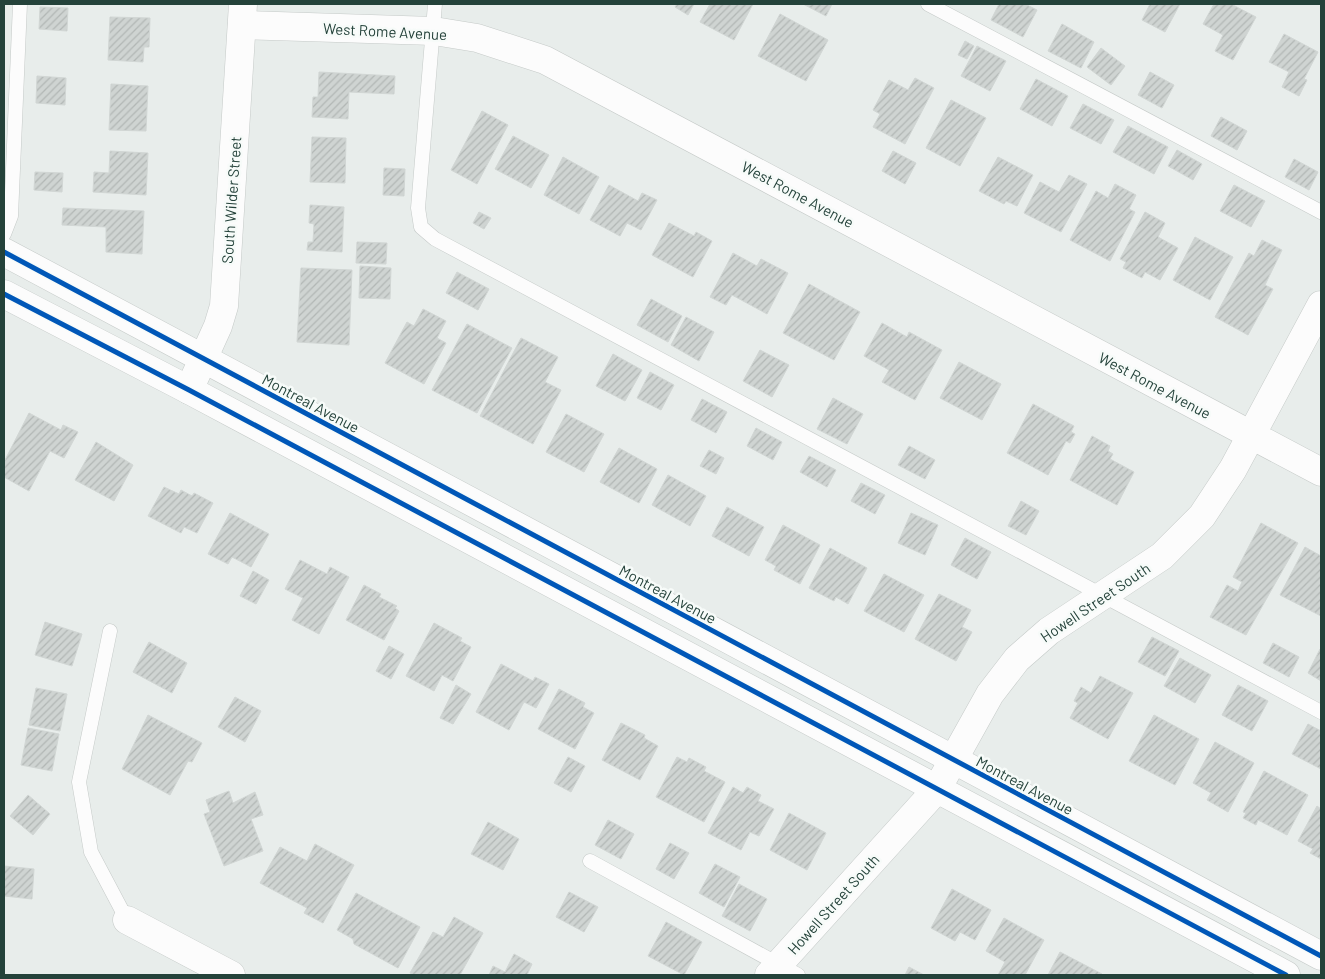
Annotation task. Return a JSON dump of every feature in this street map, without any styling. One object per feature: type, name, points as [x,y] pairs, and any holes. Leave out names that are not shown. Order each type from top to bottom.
[{"type":"street","name":"West Rome Avenue","points":[[243,15],[434,31],[477,38],[545,60],[1321,472]]},
{"type":"street","name":"South Wilder Street","points":[[189,390],[204,359],[224,306],[243,15]]},
{"type":"street","name":"Montreal Avenue","points":[[4,252],[1321,956]]},
{"type":"street","points":[[4,294],[189,390],[1286,975]]},
{"type":"street","name":"Howell Street South","points":[[782,972],[937,789],[990,694],[1017,660],[1049,631],[1162,556],[1202,516],[1233,469],[1321,305]]},
{"type":"street","points":[[127,920],[231,975]]},
{"type":"lane","points":[[4,234],[11,216],[20,4]]},
{"type":"lane","points":[[435,4],[418,208],[421,226],[435,239],[1321,712]]},
{"type":"lane","points":[[928,4],[1321,212]]},
{"type":"lane","points":[[110,631],[79,782],[91,852],[127,920]]},
{"type":"lane","points":[[590,861],[782,972]]},
{"type":"building","points":[[677,4],[694,4],[688,15],[675,7]]},
{"type":"building","points":[[710,4],[753,4],[734,40],[700,22]]},
{"type":"building","points":[[803,4],[832,4],[826,16]]},
{"type":"building","points":[[999,4],[1025,4],[1037,10],[1023,37],[991,20]]},
{"type":"building","points":[[1150,4],[1180,4],[1165,32],[1142,20]]},
{"type":"building","points":[[1214,4],[1231,4],[1256,17],[1233,60],[1215,51],[1223,35],[1203,24]]},
{"type":"building","points":[[40,7],[68,8],[67,31],[39,29]]},
{"type":"building","points":[[780,14],[828,40],[806,81],[758,56]]},
{"type":"building","points":[[110,17],[150,18],[149,47],[144,47],[143,62],[108,60]]},
{"type":"building","points":[[1062,24],[1094,42],[1081,68],[1048,51]]},
{"type":"building","points":[[1284,34],[1318,52],[1304,79],[1307,80],[1299,96],[1282,87],[1289,72],[1269,62]]},
{"type":"building","points":[[965,41],[974,46],[967,59],[958,55]]},
{"type":"building","points":[[977,46],[1006,61],[990,91],[961,76]]},
{"type":"building","points":[[1101,48],[1125,66],[1111,85],[1087,67]]},
{"type":"building","points":[[319,72],[395,76],[394,94],[349,92],[348,119],[312,117],[313,97],[318,97]]},
{"type":"building","points":[[1150,72],[1174,85],[1162,108],[1138,95]]},
{"type":"building","points":[[37,76],[66,78],[65,105],[36,103]]},
{"type":"building","points":[[915,78],[934,88],[905,144],[873,127],[880,114],[873,110],[889,80],[908,90]]},
{"type":"building","points":[[1036,79],[1068,96],[1052,126],[1020,109]]},
{"type":"building","points":[[111,84],[148,86],[146,131],[109,130]]},
{"type":"building","points":[[951,100],[986,118],[960,166],[926,148]]},
{"type":"building","points":[[1083,104],[1114,120],[1101,144],[1070,128]]},
{"type":"building","points":[[482,111],[508,125],[477,184],[451,170]]},
{"type":"building","points":[[1221,117],[1247,131],[1237,150],[1211,136]]},
{"type":"building","points":[[1128,126],[1168,147],[1154,174],[1113,152]]},
{"type":"building","points":[[513,136],[549,155],[531,188],[495,169]]},
{"type":"building","points":[[312,137],[346,138],[345,183],[310,182]]},
{"type":"building","points":[[1177,150],[1202,164],[1193,180],[1168,166]]},
{"type":"building","points":[[110,151],[148,153],[146,195],[93,192],[94,172],[109,173]]},
{"type":"building","points":[[893,151],[916,163],[905,184],[882,171]]},
{"type":"building","points":[[563,157],[599,177],[579,214],[544,195]]},
{"type":"building","points":[[998,157],[1033,175],[1017,206],[1006,201],[1004,204],[979,191]]},
{"type":"building","points":[[1294,159],[1318,172],[1309,190],[1285,177]]},
{"type":"building","points":[[384,168],[405,169],[404,196],[383,195]]},
{"type":"building","points":[[35,172],[63,173],[62,192],[34,190]]},
{"type":"building","points":[[1069,175],[1087,184],[1061,232],[1024,213],[1040,182],[1059,192]]},
{"type":"building","points":[[1115,184],[1136,195],[1129,209],[1135,212],[1110,261],[1070,240],[1096,191],[1108,198]]},
{"type":"building","points":[[609,185],[638,201],[642,193],[657,200],[641,230],[627,223],[620,236],[590,220]]},
{"type":"building","points":[[1234,185],[1265,201],[1251,227],[1220,211]]},
{"type":"building","points":[[310,205],[344,207],[342,252],[307,250],[308,242],[313,242],[314,224],[309,223]]},
{"type":"building","points":[[63,208],[144,211],[142,254],[106,252],[106,227],[62,225]]},
{"type":"building","points":[[479,212],[491,218],[484,229],[473,223]]},
{"type":"building","points":[[1145,212],[1165,223],[1158,237],[1178,248],[1160,280],[1145,272],[1142,278],[1123,268],[1126,262],[1120,259]]},
{"type":"building","points":[[669,223],[694,236],[696,232],[712,241],[693,277],[652,255]]},
{"type":"building","points":[[1195,237],[1233,257],[1210,300],[1173,280]]},
{"type":"building","points":[[1262,240],[1282,250],[1265,285],[1273,289],[1248,335],[1215,317],[1249,253],[1254,256]]},
{"type":"building","points":[[357,242],[387,243],[386,264],[356,263]]},
{"type":"building","points":[[733,253],[757,266],[761,259],[788,273],[767,314],[732,295],[726,305],[710,297]]},
{"type":"building","points":[[360,266],[391,268],[390,299],[359,298]]},
{"type":"building","points":[[301,268],[352,270],[349,345],[297,342]]},
{"type":"building","points":[[457,272],[489,289],[478,310],[446,293]]},
{"type":"building","points":[[809,284],[860,312],[834,360],[783,333]]},
{"type":"building","points":[[651,299],[682,316],[668,342],[637,325]]},
{"type":"building","points":[[423,309],[446,321],[437,338],[446,343],[424,384],[385,363],[407,322],[414,326]]},
{"type":"building","points":[[686,317],[714,332],[699,361],[671,345]]},
{"type":"building","points":[[882,323],[907,337],[909,332],[942,350],[915,400],[882,382],[889,370],[864,356]]},
{"type":"building","points":[[467,324],[512,348],[477,413],[432,390]]},
{"type":"building","points":[[521,338],[558,357],[545,382],[561,390],[533,444],[480,416]]},
{"type":"building","points":[[760,350],[789,365],[772,397],[743,381]]},
{"type":"building","points":[[613,354],[642,370],[625,401],[596,386]]},
{"type":"building","points":[[959,362],[1001,384],[982,420],[940,398]]},
{"type":"building","points":[[650,372],[674,385],[661,410],[637,398]]},
{"type":"building","points":[[833,398],[863,414],[847,444],[817,429]]},
{"type":"building","points":[[702,399],[727,412],[716,433],[691,420]]},
{"type":"building","points":[[1033,404],[1074,426],[1071,432],[1075,434],[1070,443],[1066,441],[1048,475],[1007,453]]},
{"type":"building","points":[[29,413],[61,430],[63,425],[78,432],[64,458],[50,451],[29,491],[4,477],[4,462]]},
{"type":"building","points":[[566,414],[604,434],[584,472],[546,452]]},
{"type":"building","points":[[756,428],[782,442],[773,460],[747,446]]},
{"type":"building","points":[[1092,436],[1110,446],[1108,451],[1113,454],[1110,459],[1134,472],[1117,505],[1070,480]]},
{"type":"building","points":[[96,442],[133,465],[114,501],[75,480]]},
{"type":"building","points":[[909,446],[935,460],[925,479],[898,465]]},
{"type":"building","points":[[619,448],[657,469],[639,503],[600,482]]},
{"type":"building","points":[[709,450],[724,458],[716,474],[700,466]]},
{"type":"building","points":[[809,456],[836,470],[827,487],[800,472]]},
{"type":"building","points":[[668,475],[706,496],[690,526],[652,505]]},
{"type":"building","points":[[861,483],[885,495],[875,514],[851,501]]},
{"type":"building","points":[[164,487],[179,494],[181,490],[192,496],[194,493],[213,503],[197,533],[184,527],[181,533],[148,516]]},
{"type":"building","points":[[1021,501],[1039,511],[1026,535],[1008,526]]},
{"type":"building","points":[[727,507],[764,527],[749,556],[712,536]]},
{"type":"building","points":[[230,513],[269,534],[251,567],[232,557],[228,564],[208,554]]},
{"type":"building","points":[[911,513],[938,525],[925,555],[898,543]]},
{"type":"building","points":[[1261,523],[1298,543],[1246,635],[1210,617],[1227,585],[1238,591],[1242,582],[1233,577]]},
{"type":"building","points":[[783,525],[820,545],[800,584],[774,570],[776,566],[765,560]]},
{"type":"building","points":[[965,538],[991,552],[977,579],[951,565]]},
{"type":"building","points":[[1305,547],[1321,556],[1321,616],[1280,595]]},
{"type":"building","points":[[830,548],[867,568],[848,604],[836,597],[834,601],[809,588]]},
{"type":"building","points":[[300,560],[327,574],[330,567],[349,577],[319,634],[292,620],[303,598],[285,589]]},
{"type":"building","points":[[253,571],[269,580],[256,604],[240,596]]},
{"type":"building","points":[[884,574],[924,595],[904,632],[864,611]]},
{"type":"building","points":[[364,585],[381,594],[379,597],[397,606],[395,608],[399,611],[384,640],[346,620]]},
{"type":"building","points":[[939,594],[971,610],[962,627],[972,632],[956,661],[915,639]]},
{"type":"building","points":[[45,622],[82,634],[72,666],[35,655]]},
{"type":"building","points":[[434,623],[462,638],[460,641],[471,647],[453,681],[442,675],[434,691],[406,676]]},
{"type":"building","points":[[1152,637],[1179,651],[1165,676],[1138,662]]},
{"type":"building","points":[[149,642],[187,663],[172,693],[133,672]]},
{"type":"building","points":[[1273,643],[1299,657],[1289,677],[1263,663]]},
{"type":"building","points":[[389,646],[404,654],[391,679],[376,671]]},
{"type":"building","points":[[1321,650],[1321,681],[1308,673]]},
{"type":"building","points":[[1180,658],[1211,675],[1195,703],[1164,686]]},
{"type":"building","points":[[501,664],[533,681],[535,677],[549,684],[536,708],[524,702],[509,730],[476,712]]},
{"type":"building","points":[[1100,676],[1133,693],[1108,739],[1070,718],[1078,703],[1074,701],[1081,687],[1091,693]]},
{"type":"building","points":[[456,685],[471,694],[453,724],[440,718]]},
{"type":"building","points":[[1238,685],[1268,701],[1252,731],[1222,715]]},
{"type":"building","points":[[36,688],[67,694],[60,731],[29,725]]},
{"type":"building","points":[[559,689],[585,703],[583,707],[594,713],[575,749],[538,729]]},
{"type":"building","points":[[235,697],[261,711],[245,742],[218,727]]},
{"type":"building","points":[[148,715],[202,743],[192,762],[188,761],[170,795],[122,769]]},
{"type":"building","points":[[1154,715],[1199,739],[1175,785],[1129,761]]},
{"type":"building","points":[[621,723],[645,735],[644,738],[658,746],[640,780],[602,760]]},
{"type":"building","points":[[1308,724],[1321,731],[1321,769],[1292,754]]},
{"type":"building","points":[[28,728],[59,734],[52,771],[21,765]]},
{"type":"building","points":[[1215,742],[1254,763],[1228,812],[1207,800],[1211,793],[1193,783]]},
{"type":"building","points":[[568,757],[585,766],[571,792],[554,783]]},
{"type":"building","points":[[677,757],[687,762],[689,758],[706,767],[704,771],[725,782],[704,822],[656,797]]},
{"type":"building","points":[[1264,771],[1308,795],[1287,835],[1258,820],[1256,825],[1243,818],[1246,813],[1243,812]]},
{"type":"building","points":[[733,787],[743,793],[747,787],[761,795],[758,801],[774,809],[759,836],[750,832],[741,850],[708,833]]},
{"type":"building","points":[[229,791],[233,803],[255,792],[263,815],[251,819],[263,851],[224,866],[204,814],[210,812],[206,800]]},
{"type":"building","points":[[28,795],[50,814],[33,835],[10,816]]},
{"type":"building","points":[[1317,806],[1321,809],[1321,859],[1310,853],[1313,849],[1298,841]]},
{"type":"building","points":[[789,813],[826,833],[807,870],[770,850]]},
{"type":"building","points":[[608,820],[634,834],[621,859],[595,845]]},
{"type":"building","points":[[488,822],[519,839],[503,870],[471,854]]},
{"type":"building","points":[[670,843],[689,853],[674,879],[656,869]]},
{"type":"building","points":[[315,844],[354,865],[323,923],[304,913],[307,908],[260,883],[280,847],[307,861]]},
{"type":"building","points":[[715,864],[740,877],[724,907],[699,893]]},
{"type":"building","points":[[4,866],[34,869],[32,899],[4,896]]},
{"type":"building","points":[[739,884],[767,899],[750,931],[722,916]]},
{"type":"building","points":[[952,889],[991,910],[975,940],[960,932],[955,941],[931,928]]},
{"type":"building","points":[[569,892],[598,907],[584,932],[556,917]]},
{"type":"building","points":[[356,893],[420,927],[398,968],[354,944],[353,939],[337,930]]},
{"type":"building","points":[[454,917],[483,933],[460,975],[415,975],[410,973],[433,932],[443,937]]},
{"type":"building","points":[[1004,918],[1044,940],[1025,975],[998,975],[1005,962],[986,951]]},
{"type":"building","points":[[666,922],[702,942],[684,975],[648,956]]},
{"type":"building","points":[[1060,952],[1102,974],[1048,975]]},
{"type":"building","points":[[514,954],[532,964],[527,975],[489,975],[493,966],[505,972]]},
{"type":"building","points":[[909,967],[924,975],[905,975]]},
{"type":"cycle path","points":[[4,252],[1321,956]]},
{"type":"cycle path","points":[[4,294],[189,390],[1286,975]]}]
